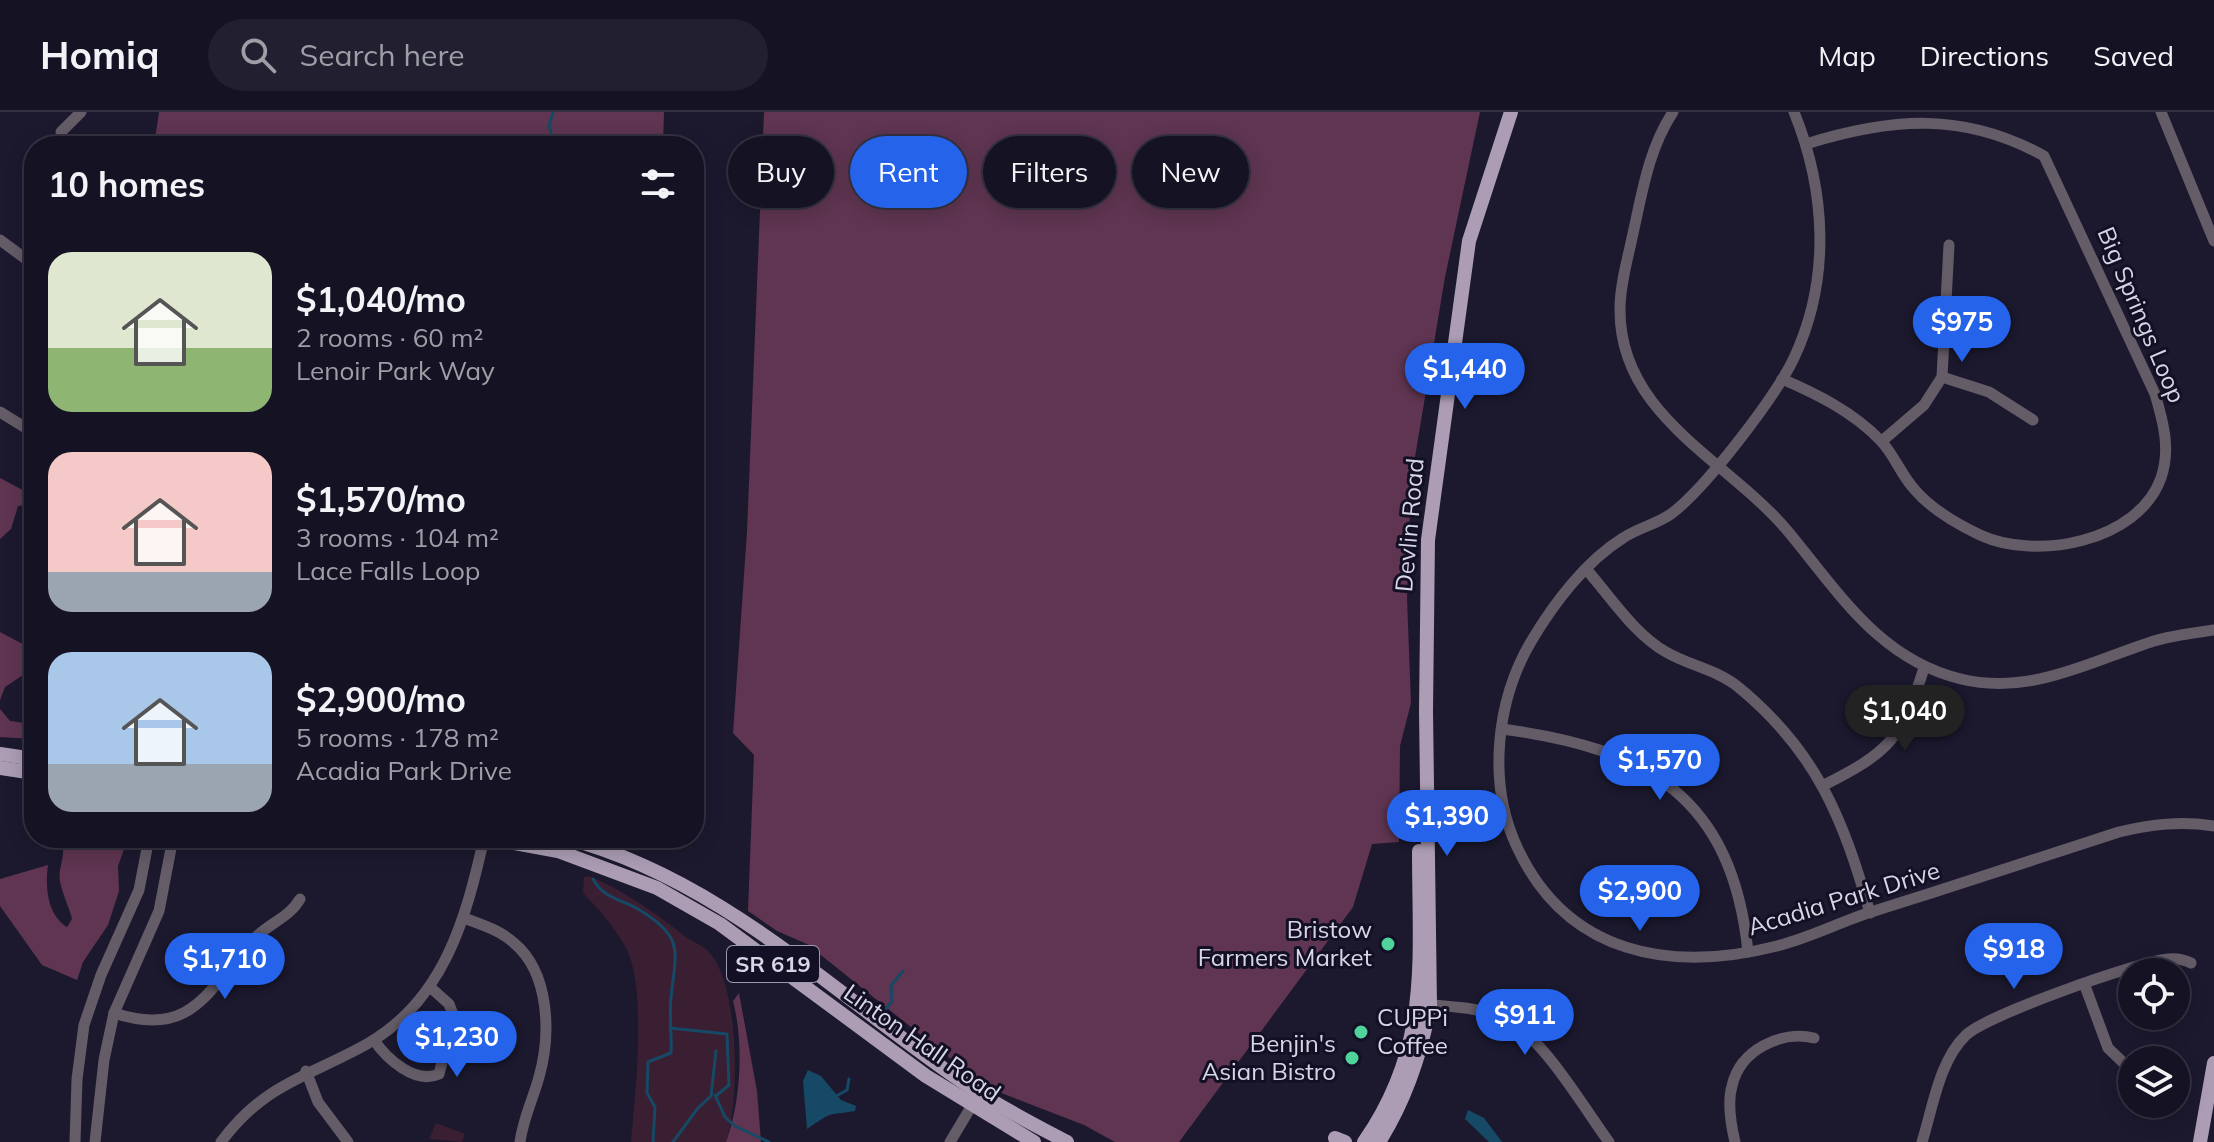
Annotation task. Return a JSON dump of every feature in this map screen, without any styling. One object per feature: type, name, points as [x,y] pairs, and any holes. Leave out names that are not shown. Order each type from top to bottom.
[{"type":"main road","name":"Devlin Road","points":[[1368,1141],[1417,1062],[1424,1004],[1419,770],[1426,711],[1428,540],[1437,460],[1454,370],[1469,241],[1511,112]]},
{"type":"main road","points":[[0,754],[24,758]]},
{"type":"main road","points":[[0,768],[24,772]]},
{"type":"main road","name":"Linton Hall Road","points":[[541,848],[558,851],[657,888],[720,924],[971,1107],[1034,1142]]},
{"type":"main road","name":"Linton Hall Road","points":[[595,848],[629,860],[702,894],[967,1085],[1067,1142]]},
{"type":"main road","points":[[2200,1142],[2214,1063]]},
{"type":"main road","points":[[1338,1142],[1335,1138],[1345,1142]]},
{"type":"street","points":[[61,132],[81,112]]},
{"type":"street","points":[[1673,112],[1652,152],[1623,275],[1619,310],[1624,346],[1646,399],[1783,526],[1848,608],[1875,635],[1924,668],[1964,680],[2030,681],[2088,667],[2154,641],[2214,630]]},
{"type":"street","name":"Acadia Park Drive","points":[[1794,112],[1806,144],[1819,201],[1818,277],[1810,313],[1782,379],[1717,466],[1670,514],[1617,541],[1586,569],[1530,642],[1510,687],[1502,729],[1500,789],[1509,830],[1527,869],[1553,901],[1582,926],[1618,944],[1661,958],[1704,959],[1781,945],[2119,832],[2164,823],[2214,826]]},
{"type":"street","points":[[2161,112],[2214,241]]},
{"type":"street","name":"Big Springs Loop","points":[[1782,379],[1817,394],[1882,441],[1914,490],[1935,509],[1982,536],[2030,546],[2082,539],[2128,520],[2147,503],[2161,478],[2166,449],[2164,424],[2155,394],[2063,191],[2044,156],[2023,139],[1994,125],[1964,118],[1903,117],[1869,123],[1806,144]]},
{"type":"street","points":[[0,240],[24,258]]},
{"type":"street","points":[[1882,441],[1924,405],[1942,377],[1949,245]]},
{"type":"street","points":[[1942,377],[1989,392],[2033,420]]},
{"type":"street","points":[[0,412],[24,426]]},
{"type":"street","points":[[1586,569],[1644,635],[1665,652],[1734,684],[1794,741],[1824,785],[1870,913]]},
{"type":"street","points":[[1824,785],[1875,758],[1890,743],[1903,725],[1924,668]]},
{"type":"street","points":[[1502,729],[1602,748],[1641,766],[1671,788],[1696,813],[1731,871],[1745,919],[1748,952]]},
{"type":"street","points":[[75,1142],[77,1079],[84,1025],[101,975],[139,890],[147,848]]},
{"type":"street","points":[[95,1142],[104,1060],[114,1013],[159,911],[171,848]]},
{"type":"street","points":[[221,1142],[254,1106],[306,1071],[374,1040],[398,1022],[430,987],[450,956],[483,848]]},
{"type":"street","points":[[114,1013],[147,1022],[187,1013],[205,998],[256,937],[292,913],[300,899]]},
{"type":"street","points":[[464,918],[492,929],[516,944],[533,964],[541,988],[543,1059],[520,1142]]},
{"type":"street","points":[[1922,1142],[1943,1071],[1968,1033],[2005,1013],[2165,959],[2180,958],[2191,963]]},
{"type":"street","points":[[2085,986],[2108,1048],[2118,1058]]},
{"type":"street","points":[[374,1040],[384,1056],[398,1066],[430,1077],[439,1074],[454,1017],[449,1004],[430,987]]},
{"type":"street","points":[[1424,1004],[1491,1013],[1518,1027],[1547,1055],[1609,1142]]},
{"type":"street","points":[[1735,1142],[1732,1085],[1741,1065],[1761,1047],[1781,1037],[1799,1034],[1814,1038]]},
{"type":"street","points":[[306,1071],[318,1102],[348,1142]]},
{"type":"street","points":[[950,1142],[971,1107]]},
{"type":"shaded area","points":[[159,112],[664,112],[663,136],[155,136]]},
{"type":"shaded area","points":[[764,112],[1480,112],[1445,277],[1411,481],[1407,598],[1411,703],[1400,746],[1399,842],[1372,844],[1353,907],[1179,1142],[1115,1142],[1084,1125],[986,1087],[807,944],[777,931],[748,911],[754,755],[733,733],[747,532],[760,208],[834,208],[834,136],[763,136]]},
{"type":"shaded area","points":[[0,478],[24,491],[24,505],[18,506],[11,529],[0,539]]},
{"type":"shaded area","points":[[0,632],[24,645],[24,674],[5,687],[0,700]]},
{"type":"shaded area","points":[[0,709],[10,721],[24,723],[24,738],[0,737]]},
{"type":"shaded area","points":[[124,848],[118,866],[119,891],[108,925],[83,962],[77,980],[42,965],[0,906],[0,879],[48,865],[47,891],[51,908],[67,927],[72,919],[60,881],[63,850]]},
{"type":"shaded area","points":[[589,876],[638,902],[702,946],[719,967],[726,989],[734,1043],[734,1099],[726,1142],[631,1142],[638,1041],[636,987],[625,946],[606,918],[583,893],[584,877]]},
{"type":"shaded area","points":[[739,993],[757,1091],[761,1142],[726,1142],[738,1090],[739,1035],[733,1001]]},
{"type":"shaded area","points":[[436,1123],[465,1134],[462,1142],[429,1139]]},
{"type":"water","points":[[808,1070],[821,1076],[841,1100],[856,1106],[855,1111],[830,1115],[807,1129],[803,1081]]},
{"type":"water","points":[[1468,1110],[1484,1118],[1502,1142],[1489,1142],[1465,1119]]},
{"type":"waterway","points":[[552,136],[549,126],[553,112]]},
{"type":"waterway","points":[[593,879],[607,894],[638,909],[664,928],[674,946],[671,1053],[648,1062],[647,1093],[655,1107],[653,1142]]},
{"type":"waterway","points":[[886,1009],[892,1001],[891,986],[903,971]]},
{"type":"waterway","points":[[670,1028],[727,1034],[729,1085],[716,1096]]},
{"type":"waterway","points":[[673,1142],[711,1096],[716,1051]]},
{"type":"waterway","points":[[838,1095],[847,1090],[849,1079]]},
{"type":"waterway","points":[[715,1095],[725,1117],[735,1126],[769,1142]]},
{"type":"place","name":"Bristow Farmers Market","points":[[1388,944]]},
{"type":"place","name":"CUPPi Coffee","points":[[1361,1032]]},
{"type":"place","name":"Benjin's Asian Bistro","points":[[1352,1058]]}]
